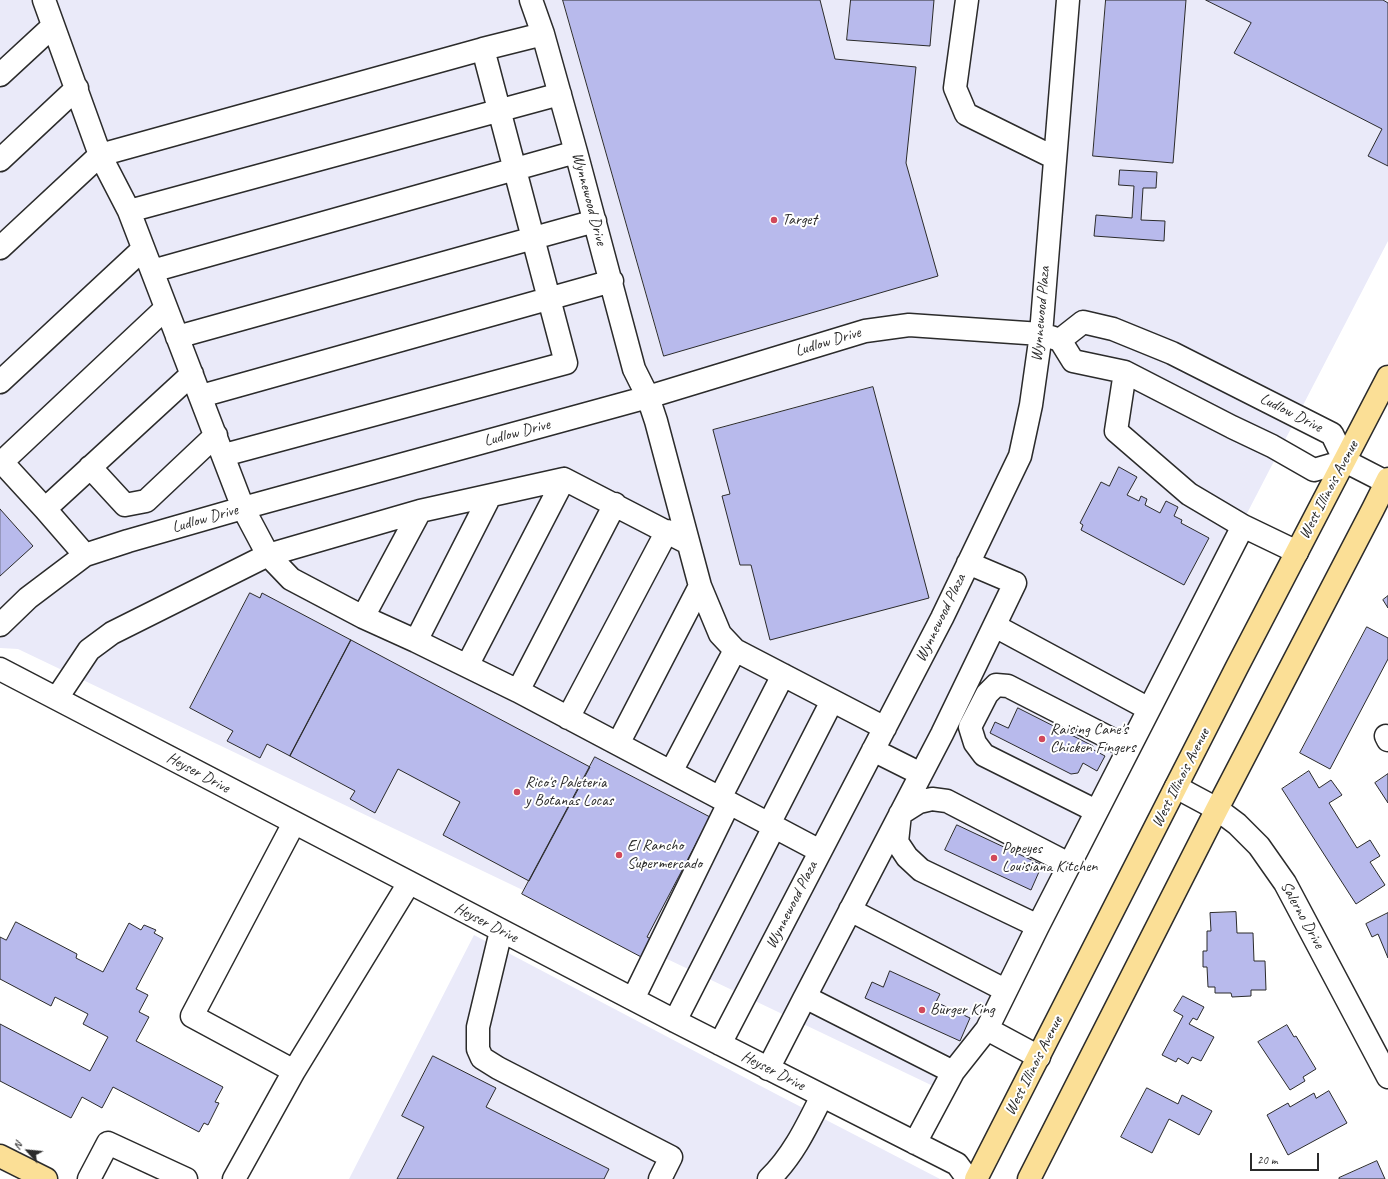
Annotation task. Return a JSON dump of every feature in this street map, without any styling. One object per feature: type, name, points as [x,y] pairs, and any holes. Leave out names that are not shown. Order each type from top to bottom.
[{"type":"main road","name":"West Illinois Avenue","points":[[976,1179],[1176,787],[1388,377]]},
{"type":"main road","points":[[1029,1179],[1217,809],[1388,481]]},
{"type":"main road","points":[[0,1156],[46,1179]]},
{"type":"street","points":[[44,0],[100,155],[129,211],[224,455],[243,508],[268,555],[291,579],[363,617],[518,691],[820,851]]},
{"type":"street","name":"Wynnewood Drive","points":[[531,0],[543,34],[560,94],[612,281],[634,369],[648,397],[656,421],[700,586],[720,634],[735,650],[885,728]]},
{"type":"street","points":[[967,0],[955,88],[966,114],[1055,158]]},
{"type":"street","name":"Wynnewood Plaza","points":[[720,1044],[942,618],[1020,456],[1031,404],[1050,337],[1055,158],[1068,0]]},
{"type":"street","points":[[0,75],[53,26]]},
{"type":"street","points":[[0,248],[100,155],[483,49],[543,34]]},
{"type":"street","points":[[224,455],[566,363],[483,49]]},
{"type":"street","points":[[0,160],[77,88]]},
{"type":"street","points":[[129,211],[560,94]]},
{"type":"street","points":[[152,271],[576,152]]},
{"type":"street","points":[[177,337],[595,221]]},
{"type":"street","points":[[0,382],[144,249]]},
{"type":"street","points":[[201,396],[612,281]]},
{"type":"street","points":[[84,555],[45,509],[1,461],[166,308]]},
{"type":"street","name":"Ludlow Drive","points":[[0,625],[28,598],[84,555],[243,508],[648,397],[865,331],[909,325],[1050,337],[1083,322],[1113,329],[1165,350],[1332,434],[1345,461]]},
{"type":"street","points":[[1050,337],[1073,360],[1125,372],[1272,446],[1314,470],[1345,461],[1388,481]]},
{"type":"street","points":[[1125,372],[1116,431],[1189,494],[1243,526],[1297,552]]},
{"type":"street","points":[[45,509],[192,374]]},
{"type":"street","points":[[90,467],[125,504],[146,501],[216,435]]},
{"type":"street","points":[[57,698],[90,650],[112,633],[268,555],[420,511],[564,479],[688,543]]},
{"type":"street","points":[[467,666],[564,479]]},
{"type":"street","points":[[416,641],[490,496]]},
{"type":"street","points":[[518,691],[615,504]]},
{"type":"street","points":[[363,617],[420,511]]},
{"type":"street","points":[[915,1143],[953,1072],[987,1029],[1005,990],[1069,864],[1243,526]]},
{"type":"street","points":[[568,718],[667,531]]},
{"type":"street","points":[[768,1069],[942,734],[1015,583],[968,563]]},
{"type":"street","points":[[618,744],[700,586]]},
{"type":"street","points":[[995,626],[1149,709]]},
{"type":"street","points":[[671,772],[735,650]]},
{"type":"street","name":"Heyser Drive","points":[[0,669],[675,1021],[957,1164],[968,1179]]},
{"type":"street","points":[[633,999],[783,675]]},
{"type":"street","points":[[984,755],[975,743],[970,727],[987,694],[996,685],[1008,686],[1129,748]]},
{"type":"street","points":[[675,1021],[832,701]]},
{"type":"street","points":[[942,734],[1096,811]]},
{"type":"street","points":[[873,750],[921,774]]},
{"type":"street","name":"Salerno Drive","points":[[1176,787],[1217,809],[1237,824],[1259,846],[1285,883],[1388,1077]]},
{"type":"street","points":[[900,814],[918,802],[932,799],[947,801],[1069,864]]},
{"type":"street","points":[[900,814],[897,842],[907,857],[921,870],[1038,926]]},
{"type":"street","points":[[294,823],[192,1016],[294,1071]]},
{"type":"street","points":[[234,1179],[294,1071],[409,883]]},
{"type":"street","points":[[850,910],[1005,990]]},
{"type":"street","points":[[501,930],[478,1027],[478,1049],[482,1058],[498,1068],[671,1157],[660,1179]]},
{"type":"street","points":[[805,997],[953,1072]]},
{"type":"street","points":[[987,1029],[1039,1057]]},
{"type":"street","points":[[769,1179],[781,1167],[795,1148],[822,1096]]},
{"type":"street","points":[[89,1179],[108,1143],[186,1179]]},
{"type":"shaded area","points":[[0,0],[1388,0],[1388,241],[1242,523],[954,1096],[18,649],[0,648]]},
{"type":"shaded area","points":[[474,935],[776,1094],[940,1179],[349,1179]]},
{"type":"building","name":"Target","points":[[563,0],[820,0],[835,59],[916,67],[906,163],[938,276],[664,356]]},
{"type":"building","points":[[851,0],[934,0],[930,46],[847,40]]},
{"type":"building","points":[[1106,0],[1186,0],[1173,163],[1093,156]]},
{"type":"building","points":[[1206,0],[1383,0],[1388,3],[1388,166],[1368,156],[1382,129],[1234,53],[1251,23]]},
{"type":"building","points":[[1120,170],[1157,172],[1156,188],[1143,188],[1141,220],[1165,221],[1164,241],[1094,236],[1096,215],[1132,218],[1134,186],[1119,185]]},
{"type":"building","points":[[873,387],[929,598],[770,640],[751,565],[740,565],[722,496],[730,494],[713,430]]},
{"type":"building","points":[[1119,467],[1137,477],[1127,495],[1139,501],[1141,496],[1147,499],[1145,505],[1160,513],[1166,501],[1178,507],[1174,516],[1182,520],[1181,523],[1209,538],[1184,585],[1081,530],[1083,525],[1080,523],[1101,482],[1109,486]]},
{"type":"building","points":[[0,509],[33,546],[0,576]]},
{"type":"building","points":[[250,593],[260,598],[262,593],[351,640],[290,756],[267,744],[260,758],[227,741],[233,731],[190,708]]},
{"type":"building","points":[[1388,596],[1388,608],[1383,600]]},
{"type":"building","points":[[1367,627],[1388,638],[1388,659],[1330,769],[1300,753]]},
{"type":"building","points":[[351,640],[590,767],[529,881],[443,835],[460,802],[398,769],[375,813],[350,799],[355,791],[290,756]]},
{"type":"building","name":"Raising Cane's Chicken Fingers","points":[[1018,708],[1093,746],[1092,749],[1105,756],[1097,771],[1083,763],[1078,773],[1071,774],[990,733],[995,722],[1008,728]]},
{"type":"building","points":[[595,757],[710,817],[647,937],[655,941],[645,959],[522,894]]},
{"type":"building","points":[[1309,771],[1319,788],[1331,780],[1342,795],[1329,803],[1357,848],[1370,840],[1380,856],[1370,862],[1385,885],[1356,904],[1282,789]]},
{"type":"building","points":[[1388,774],[1388,803],[1375,783]]},
{"type":"building","name":"Popeyes Louisiana Kitchen","points":[[957,825],[1042,865],[1031,890],[945,850]]},
{"type":"building","points":[[1236,912],[1237,933],[1253,933],[1254,961],[1265,961],[1266,990],[1251,990],[1251,996],[1232,997],[1231,993],[1215,993],[1215,987],[1208,987],[1207,967],[1203,967],[1203,951],[1207,951],[1207,931],[1211,931],[1210,913]]},
{"type":"building","points":[[1388,913],[1388,958],[1378,934],[1372,937],[1366,924]]},
{"type":"building","points":[[16,922],[77,954],[76,958],[103,972],[129,923],[141,930],[144,925],[156,930],[154,933],[163,938],[136,989],[148,995],[139,1012],[149,1017],[136,1041],[223,1087],[215,1102],[219,1103],[208,1125],[204,1123],[199,1132],[113,1087],[102,1108],[82,1097],[71,1118],[0,1081],[0,1024],[90,1071],[108,1037],[83,1024],[88,1014],[55,997],[51,1006],[0,979],[0,937],[6,940]]},
{"type":"building","name":"Burger King","points":[[890,971],[940,994],[936,1002],[970,1018],[960,1041],[865,998],[872,982],[883,987]]},
{"type":"building","points":[[1183,996],[1204,1007],[1197,1020],[1193,1018],[1189,1024],[1214,1037],[1201,1061],[1192,1057],[1188,1064],[1178,1058],[1176,1062],[1162,1055],[1183,1016],[1174,1011]]},
{"type":"building","points":[[1287,1025],[1294,1037],[1296,1036],[1316,1069],[1303,1077],[1305,1081],[1290,1090],[1258,1042]]},
{"type":"building","points":[[433,1056],[496,1088],[486,1107],[609,1169],[604,1179],[397,1179],[424,1127],[402,1116]]},
{"type":"building","points":[[1147,1088],[1178,1104],[1182,1095],[1212,1111],[1199,1135],[1169,1119],[1152,1153],[1121,1137]]},
{"type":"building","points":[[1329,1091],[1347,1123],[1288,1155],[1267,1115],[1288,1103],[1290,1107],[1314,1093],[1316,1098]]},
{"type":"building","points":[[1377,1161],[1385,1179],[1339,1179],[1339,1178]]},
{"type":"place","name":"Target","points":[[774,220]]},
{"type":"place","name":"Raising Cane's Chicken Fingers","points":[[1042,739]]},
{"type":"place","name":"Rico's Paleteria y Botanas Locas","points":[[517,792]]},
{"type":"place","name":"El Rancho Supermercado","points":[[619,855]]},
{"type":"place","name":"Popeyes Louisiana Kitchen","points":[[994,858]]},
{"type":"place","name":"Burger King","points":[[922,1010]]}]
